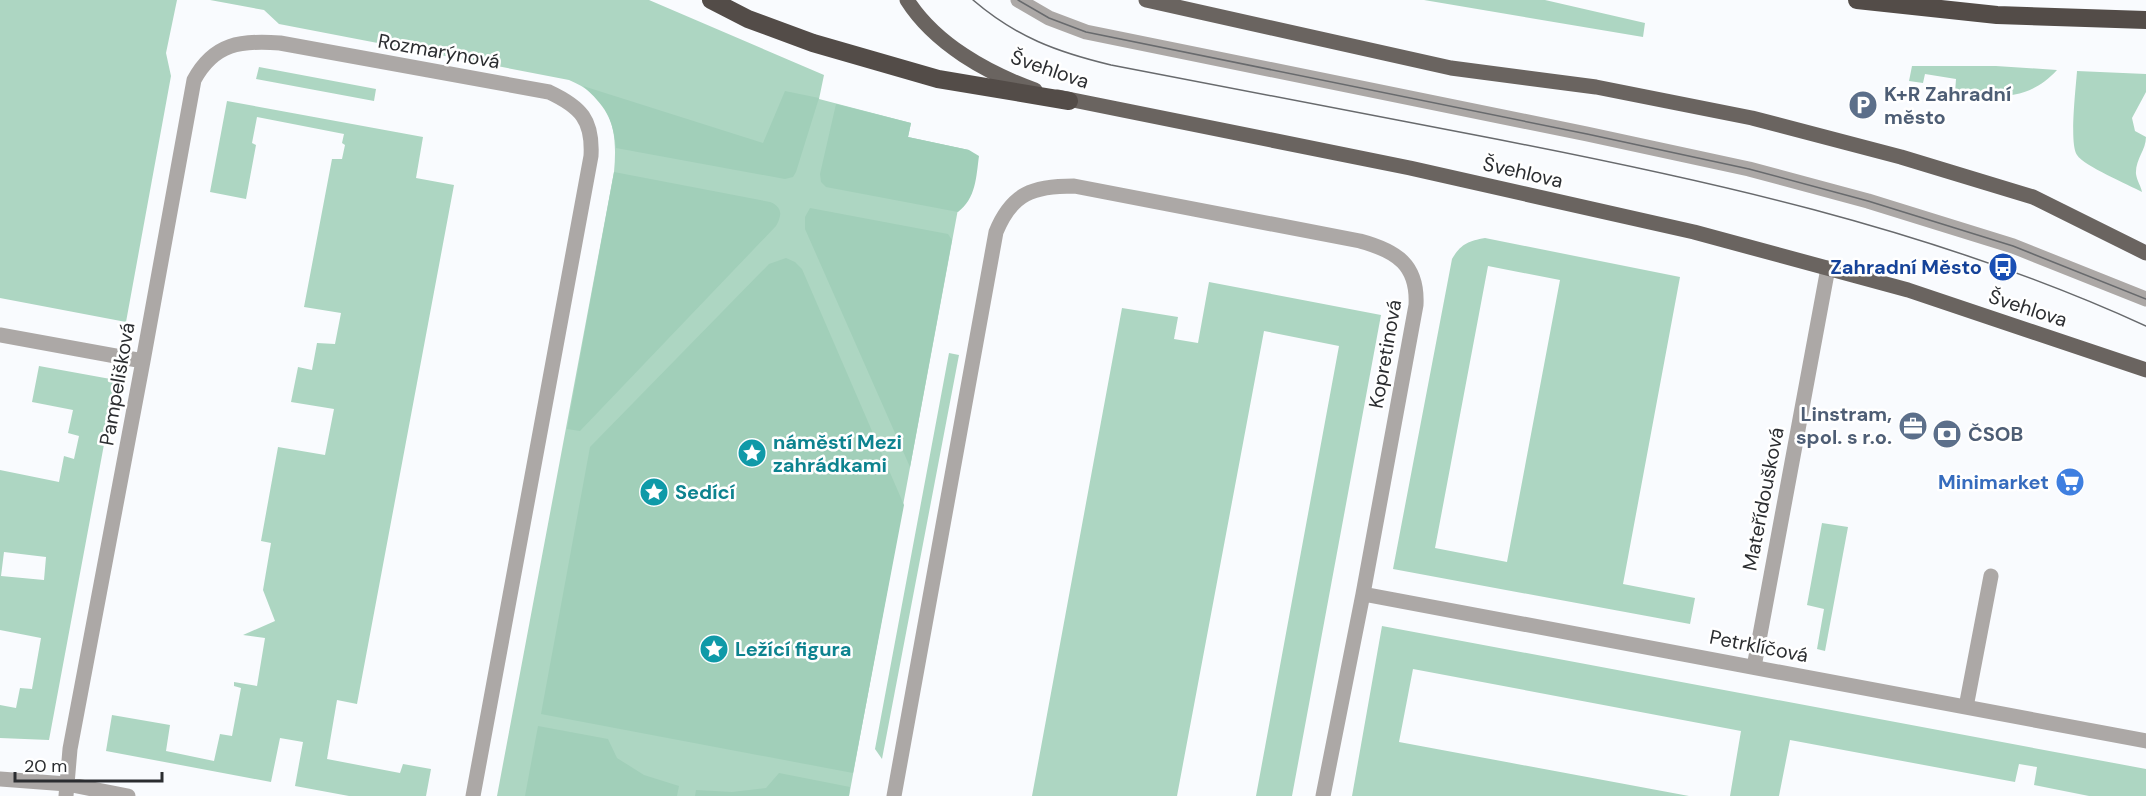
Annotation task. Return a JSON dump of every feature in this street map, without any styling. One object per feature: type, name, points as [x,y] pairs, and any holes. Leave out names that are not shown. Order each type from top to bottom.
[{"type":"highway","points":[[711,0],[748,19],[813,43],[938,79],[1069,101]]},
{"type":"highway","points":[[1857,0],[1997,15],[2146,20]]},
{"type":"main road","name":"Švehlova","points":[[907,0],[915,13],[936,34],[986,68],[1012,81],[1069,101],[1410,168],[1694,232],[1908,290],[2146,370]]},
{"type":"main road","points":[[1146,0],[1451,68],[1596,87],[1752,118],[1901,157],[2032,197],[2146,253]]},
{"type":"street","points":[[1018,0],[1049,18],[1086,32],[1587,134],[1771,174],[2013,246],[2146,299]]},
{"type":"street","name":"Pampelišková","points":[[66,790],[70,749],[194,80],[208,60],[225,48],[248,41],[280,43]]},
{"type":"street","name":"Rozmarýnová","points":[[280,43],[549,92],[576,107],[589,125],[592,140],[591,156],[473,796]]},
{"type":"street","name":"Kopretinová","points":[[894,796],[996,232],[1004,214],[1015,201],[1031,191],[1052,186],[1074,186],[1360,242],[1389,251],[1401,260],[1414,277],[1416,305],[1323,796]]},
{"type":"street","name":"Mateřídoušková","points":[[1754,667],[1828,268]]},
{"type":"street","points":[[0,335],[143,361]]},
{"type":"street","points":[[1966,707],[1991,576]]},
{"type":"street","name":"Petrklíčová","points":[[1363,594],[2146,741]]},
{"type":"street","points":[[0,779],[66,790],[128,796]]},
{"type":"green space","points":[[0,0],[177,0],[166,53],[171,76],[126,322],[0,298]]},
{"type":"green space","name":"náměstí Mezi zahrádkami","points":[[210,0],[649,0],[824,75],[819,99],[911,123],[908,137],[969,150],[849,796],[497,796],[614,172],[615,142],[609,117],[595,96],[569,80],[279,24],[264,10]]},
{"type":"green space","points":[[1424,0],[1545,0],[1645,23],[1643,37]]},
{"type":"green space","points":[[1912,66],[1996,66],[2057,70],[2034,88],[2022,93],[1983,96],[1955,93],[1956,79],[1925,74],[1923,83],[1909,81]]},
{"type":"green space","points":[[259,67],[376,89],[374,101],[256,79]]},
{"type":"green space","points":[[2077,71],[2146,74],[2146,92],[2132,118],[2135,131],[2146,137],[2136,169],[2142,192],[2097,170],[2077,155],[2073,128]]},
{"type":"green space","points":[[583,86],[763,143],[785,91],[819,98],[796,172],[793,177],[785,179],[616,148],[613,128],[607,113]]},
{"type":"green space","points":[[227,101],[423,137],[416,178],[454,185],[357,704],[337,700],[327,759],[400,773],[403,764],[431,769],[426,796],[349,796],[295,786],[303,742],[280,738],[271,782],[106,751],[112,715],[170,725],[166,751],[214,761],[220,734],[232,736],[241,688],[234,686],[234,682],[257,686],[265,638],[243,635],[275,621],[263,590],[271,543],[261,541],[278,447],[325,455],[334,409],[291,402],[298,367],[312,370],[317,343],[335,344],[341,313],[304,307],[332,159],[342,159],[345,145],[342,143],[344,134],[257,117],[252,143],[256,145],[246,199],[210,192]]},
{"type":"green space","points":[[836,104],[911,123],[908,137],[969,150],[979,156],[972,194],[964,206],[958,212],[826,187],[821,182],[820,174]]},
{"type":"green space","points":[[614,172],[770,202],[777,206],[780,215],[776,226],[580,431],[567,429]]},
{"type":"green space","points":[[810,208],[948,234],[952,240],[910,467],[805,229],[805,217]]},
{"type":"green space","points":[[1485,238],[1680,277],[1623,584],[1695,598],[1690,624],[1393,569],[1452,259],[1469,242]],"holes":[[[1488,266],[1560,280],[1507,562],[1435,548]]]},
{"type":"green space","points":[[786,258],[795,262],[802,269],[904,505],[853,773],[541,714],[590,447],[769,264]]},
{"type":"green space","points":[[1209,282],[1381,315],[1292,796],[1256,796],[1339,346],[1264,331],[1177,796],[1032,796],[1122,308],[1178,317],[1174,339],[1198,343]]},
{"type":"green space","points":[[949,353],[959,355],[882,759],[875,749]]},
{"type":"green space","points":[[39,366],[116,380],[49,740],[0,738],[0,705],[16,708],[20,688],[32,689],[41,638],[0,630],[0,470],[59,482],[64,456],[74,459],[79,436],[68,433],[73,410],[32,402]],"holes":[[[4,552],[46,557],[44,580],[1,576]]]},
{"type":"green space","points":[[1822,523],[1848,527],[1825,651],[1817,649],[1824,609],[1807,605]]},
{"type":"green space","points":[[1382,626],[2146,769],[2146,796],[2089,796],[2034,785],[2037,767],[2019,764],[2015,782],[1790,740],[1779,796],[1730,796],[1741,731],[1413,669],[1399,742],[1689,796],[1352,796]]},
{"type":"green space","points":[[538,726],[608,739],[617,758],[644,775],[679,786],[677,796],[525,796]]},
{"type":"green space","points":[[779,773],[850,787],[849,796],[695,796],[696,790],[732,792],[766,788]]},
{"type":"tram line","points":[[973,0],[1005,24],[1038,42],[1091,60],[1556,151],[1729,188],[1899,234],[1982,261],[2065,291],[2146,326]]},
{"type":"tram line","points":[[1018,0],[1049,18],[1086,32],[1749,169],[1868,201],[2013,246],[2146,299]]},
{"type":"place","name":"K+R Zahradní město","points":[[1863,105]]},
{"type":"place","name":"Zahradní Město","points":[[2003,267]]},
{"type":"place","name":"Linstram, spol. s r.o.","points":[[1913,426]]},
{"type":"place","name":"ČSOB","points":[[1947,434]]},
{"type":"place","name":"náměstí Mezi zahrádkami","points":[[752,453]]},
{"type":"place","name":"Minimarket","points":[[2070,482]]},
{"type":"place","name":"Sedící","points":[[654,492]]},
{"type":"place","name":"Ležící figura","points":[[714,649]]}]
